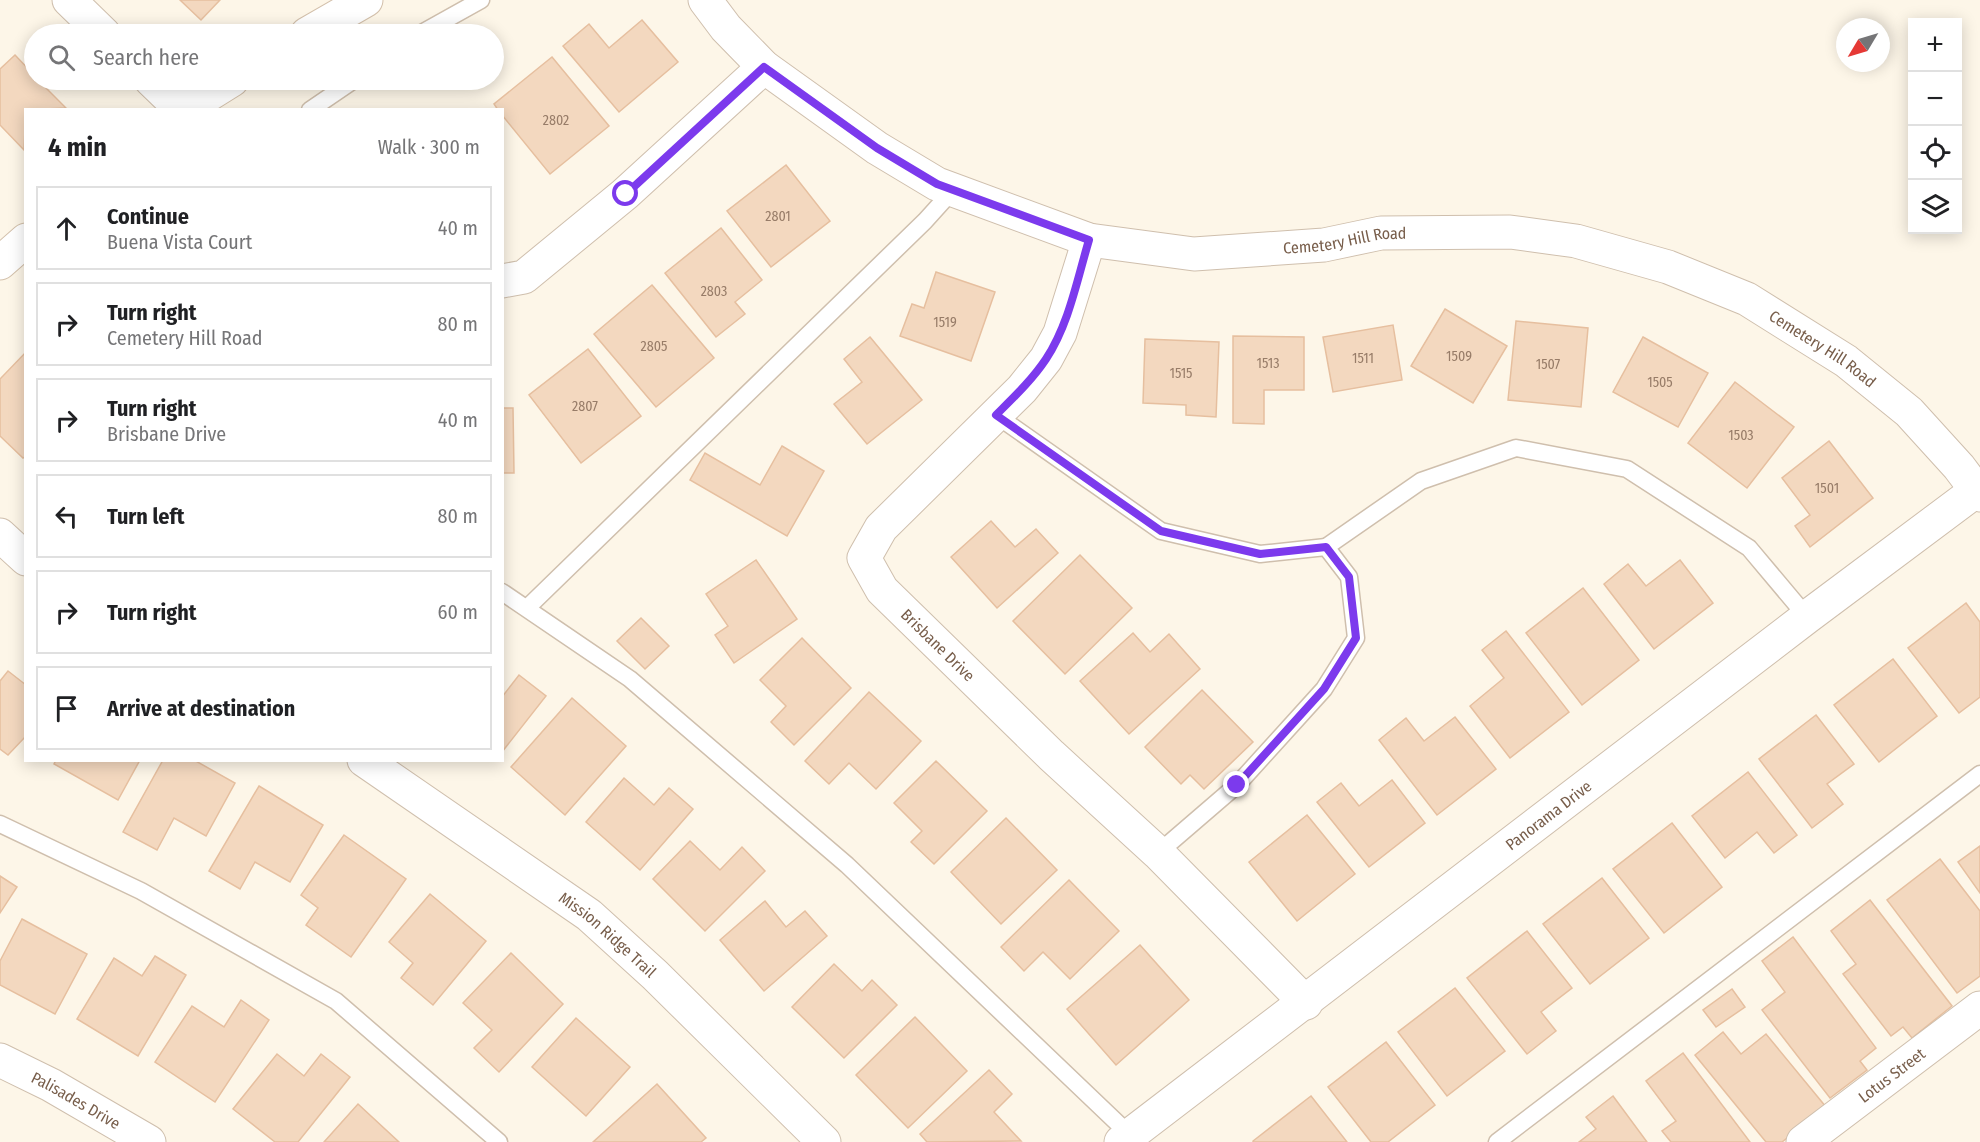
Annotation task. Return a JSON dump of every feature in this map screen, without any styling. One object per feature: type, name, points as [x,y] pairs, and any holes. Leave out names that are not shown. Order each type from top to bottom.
[{"type":"street","points":[[69,0],[94,24]]},
{"type":"street","points":[[324,24],[366,0]]},
{"type":"street","name":"Cemetery Hill Road","points":[[705,0],[764,67],[877,148],[937,184],[1089,240],[1194,254],[1324,245],[1381,233],[1510,232],[1576,241],[1668,267],[1747,298],[1846,361],[1909,412],[1978,493]]},
{"type":"street","points":[[504,281],[525,277],[626,194],[764,67]]},
{"type":"street","points":[[162,90],[181,108]]},
{"type":"street","points":[[186,108],[216,90]]},
{"type":"street","name":"Brisbane Drive","points":[[1089,240],[1060,333],[1046,359],[1022,389],[881,528],[864,558],[882,590],[1051,755],[1158,853],[1306,1003]]},
{"type":"street","name":"Panorama Drive","points":[[1125,1139],[1306,1003],[1807,617],[1978,493]]},
{"type":"street","points":[[0,536],[24,557]]},
{"type":"street","name":"Mission Ridge Trail","points":[[367,762],[589,915],[655,975],[824,1142]]},
{"type":"street","name":"Lotus Street","points":[[1803,1142],[1980,1008]]},
{"type":"street","name":"Palisades Drive","points":[[0,1060],[51,1085],[149,1142]]},
{"type":"lane","points":[[438,24],[481,0]]},
{"type":"lane","points":[[313,108],[339,90]]},
{"type":"lane","points":[[527,608],[925,221],[953,190]]},
{"type":"lane","points":[[996,415],[1161,531],[1260,554],[1326,547],[1421,481],[1516,448],[1627,469],[1749,548],[1807,617]]},
{"type":"lane","points":[[1158,853],[1237,785],[1324,689],[1356,638],[1349,577],[1326,547]]},
{"type":"lane","points":[[504,593],[630,679],[847,865],[1125,1139]]},
{"type":"lane","points":[[1497,1142],[1980,774]]},
{"type":"lane","points":[[0,824],[141,891],[336,1001],[499,1142]]},
{"type":"building","points":[[180,0],[220,0],[201,20]]},
{"type":"building","points":[[642,20],[678,62],[619,112],[563,46],[589,24],[609,48]]},
{"type":"building","points":[[15,55],[24,64],[24,90],[48,90],[66,108],[24,108],[24,150],[0,125],[0,69]]},
{"type":"building","points":[[552,57],[609,126],[550,174],[504,117],[504,108],[497,108],[494,104]]},
{"type":"building","points":[[786,165],[830,221],[771,267],[727,211]]},
{"type":"building","points":[[721,228],[762,280],[735,302],[745,314],[716,337],[665,273]]},
{"type":"building","points":[[936,272],[995,292],[971,361],[900,336],[912,304],[924,308]]},
{"type":"building","points":[[652,285],[714,358],[656,407],[594,334]]},
{"type":"building","points":[[1445,309],[1507,346],[1473,403],[1411,366]]},
{"type":"building","points":[[1516,321],[1588,328],[1581,407],[1508,400]]},
{"type":"building","points":[[1393,325],[1402,380],[1333,392],[1323,337]]},
{"type":"building","points":[[1233,336],[1304,337],[1304,390],[1264,390],[1264,424],[1233,423]]},
{"type":"building","points":[[870,337],[922,400],[867,444],[834,404],[862,382],[844,359]]},
{"type":"building","points":[[1643,337],[1708,373],[1678,427],[1613,392]]},
{"type":"building","points":[[1145,339],[1219,342],[1216,417],[1186,415],[1186,405],[1143,403]]},
{"type":"building","points":[[588,349],[641,416],[581,463],[529,395]]},
{"type":"building","points":[[24,354],[23,458],[0,436],[0,379]]},
{"type":"building","points":[[1735,382],[1794,427],[1747,488],[1688,443]]},
{"type":"building","points":[[504,408],[513,408],[514,473],[504,473]]},
{"type":"building","points":[[1829,441],[1873,498],[1810,547],[1795,526],[1810,515],[1782,478]]},
{"type":"building","points":[[782,446],[824,471],[787,536],[690,480],[705,453],[760,485]]},
{"type":"building","points":[[991,521],[1015,547],[1036,529],[1058,553],[997,608],[951,557]]},
{"type":"building","points":[[1080,555],[1132,608],[1065,674],[1013,621]]},
{"type":"building","points":[[756,560],[797,619],[734,663],[715,635],[728,626],[706,594]]},
{"type":"building","points":[[1680,560],[1713,603],[1654,649],[1604,584],[1628,564],[1646,586]]},
{"type":"building","points":[[1583,588],[1639,660],[1582,705],[1526,633]]},
{"type":"building","points":[[1966,603],[1980,622],[1980,697],[1959,713],[1908,648]]},
{"type":"building","points":[[641,618],[669,646],[645,669],[617,641]]},
{"type":"building","points":[[1506,631],[1569,712],[1510,758],[1470,706],[1504,678],[1482,650]]},
{"type":"building","points":[[1133,633],[1150,652],[1169,634],[1200,669],[1129,734],[1080,681]]},
{"type":"building","points":[[802,638],[851,688],[794,745],[771,722],[786,706],[760,680]]},
{"type":"building","points":[[1893,659],[1937,716],[1879,762],[1834,705]]},
{"type":"building","points":[[8,671],[24,683],[24,738],[8,755],[0,749],[0,681]]},
{"type":"building","points":[[519,675],[546,696],[504,749],[504,694]]},
{"type":"building","points":[[1202,690],[1253,742],[1204,789],[1190,775],[1181,784],[1145,747]]},
{"type":"building","points":[[869,692],[921,741],[876,789],[849,763],[829,784],[805,761]]},
{"type":"building","points":[[572,698],[626,746],[565,815],[511,767]]},
{"type":"building","points":[[1816,715],[1854,764],[1827,784],[1843,804],[1812,828],[1759,759]]},
{"type":"building","points":[[1455,717],[1496,769],[1437,815],[1379,740],[1406,718],[1424,741]]},
{"type":"building","points":[[936,761],[987,811],[934,864],[911,842],[922,831],[894,803]]},
{"type":"building","points":[[55,762],[139,762],[118,800],[54,764]]},
{"type":"building","points":[[162,762],[198,762],[235,783],[206,836],[174,818],[157,850],[123,832]]},
{"type":"building","points":[[1748,772],[1797,835],[1774,853],[1757,832],[1725,858],[1692,816]]},
{"type":"building","points":[[624,778],[654,805],[669,788],[693,809],[640,870],[586,822]]},
{"type":"building","points":[[1392,780],[1425,823],[1369,867],[1317,802],[1341,783],[1359,806]]},
{"type":"building","points":[[259,786],[323,825],[290,882],[255,862],[240,889],[209,871]]},
{"type":"building","points":[[1307,815],[1355,874],[1297,921],[1249,862]]},
{"type":"building","points":[[1006,818],[1057,870],[1001,924],[951,872]]},
{"type":"building","points":[[1672,823],[1722,887],[1664,933],[1613,869]]},
{"type":"building","points":[[344,835],[406,879],[351,957],[306,925],[318,908],[301,895]]},
{"type":"building","points":[[690,841],[720,870],[742,847],[765,871],[705,931],[653,879]]},
{"type":"building","points":[[1980,846],[1980,893],[1958,862]]},
{"type":"building","points":[[1940,859],[1980,911],[1980,976],[1957,993],[1887,900]]},
{"type":"building","points":[[0,876],[17,887],[0,913]]},
{"type":"building","points":[[1602,878],[1649,938],[1590,984],[1543,924]]},
{"type":"building","points":[[1069,880],[1119,931],[1070,979],[1043,952],[1024,971],[1001,947]]},
{"type":"building","points":[[430,894],[486,941],[433,1005],[401,978],[413,963],[389,942]]},
{"type":"building","points":[[1870,900],[1952,1006],[1912,1038],[1903,1027],[1891,1036],[1843,974],[1856,964],[1831,931]]},
{"type":"building","points":[[765,901],[786,927],[805,911],[827,936],[764,991],[720,940]]},
{"type":"building","points":[[22,919],[87,954],[55,1014],[0,985],[0,961]]},
{"type":"building","points":[[1527,931],[1572,988],[1541,1012],[1556,1031],[1527,1054],[1467,978]]},
{"type":"building","points":[[1793,937],[1876,1048],[1860,1061],[1867,1070],[1830,1098],[1762,1010],[1785,992],[1762,961]]},
{"type":"building","points":[[1140,945],[1189,1000],[1116,1065],[1067,1009]]},
{"type":"building","points":[[511,953],[563,1004],[499,1072],[474,1048],[492,1030],[463,1003]]},
{"type":"building","points":[[155,956],[186,975],[138,1056],[77,1019],[114,958],[142,976]]},
{"type":"building","points":[[834,964],[862,991],[872,980],[897,1005],[844,1058],[792,1007]]},
{"type":"building","points":[[1455,988],[1505,1051],[1447,1096],[1398,1032]]},
{"type":"building","points":[[1732,989],[1745,1007],[1716,1027],[1703,1010]]},
{"type":"building","points":[[241,1000],[269,1020],[215,1102],[155,1062],[192,1006],[224,1027]]},
{"type":"building","points":[[915,1017],[967,1071],[908,1128],[856,1075]]},
{"type":"building","points":[[576,1018],[630,1067],[586,1116],[532,1067]]},
{"type":"building","points":[[1723,1032],[1741,1054],[1766,1034],[1826,1107],[1782,1142],[1766,1142],[1695,1055]]},
{"type":"building","points":[[1386,1042],[1435,1105],[1388,1142],[1371,1142],[1328,1087]]},
{"type":"building","points":[[1683,1053],[1750,1142],[1671,1142],[1662,1131],[1676,1121],[1646,1081]]},
{"type":"building","points":[[277,1054],[304,1076],[321,1054],[350,1077],[298,1142],[275,1142],[233,1109]]},
{"type":"building","points":[[989,1070],[1012,1094],[994,1112],[1021,1141],[927,1142],[920,1134]]},
{"type":"building","points":[[657,1084],[706,1138],[701,1142],[593,1142]]},
{"type":"building","points":[[1311,1096],[1347,1142],[1253,1142],[1253,1141]]},
{"type":"building","points":[[1613,1096],[1647,1142],[1579,1142],[1596,1129],[1586,1117]]},
{"type":"building","points":[[358,1104],[399,1142],[324,1142]]},
{"type":"route","points":[[626,194],[764,67],[877,148],[937,184],[1014,215],[1089,240],[1060,333],[1046,359],[1022,389],[996,415],[1161,531],[1260,554],[1326,547],[1349,577],[1356,638],[1324,689],[1237,785]]}]
